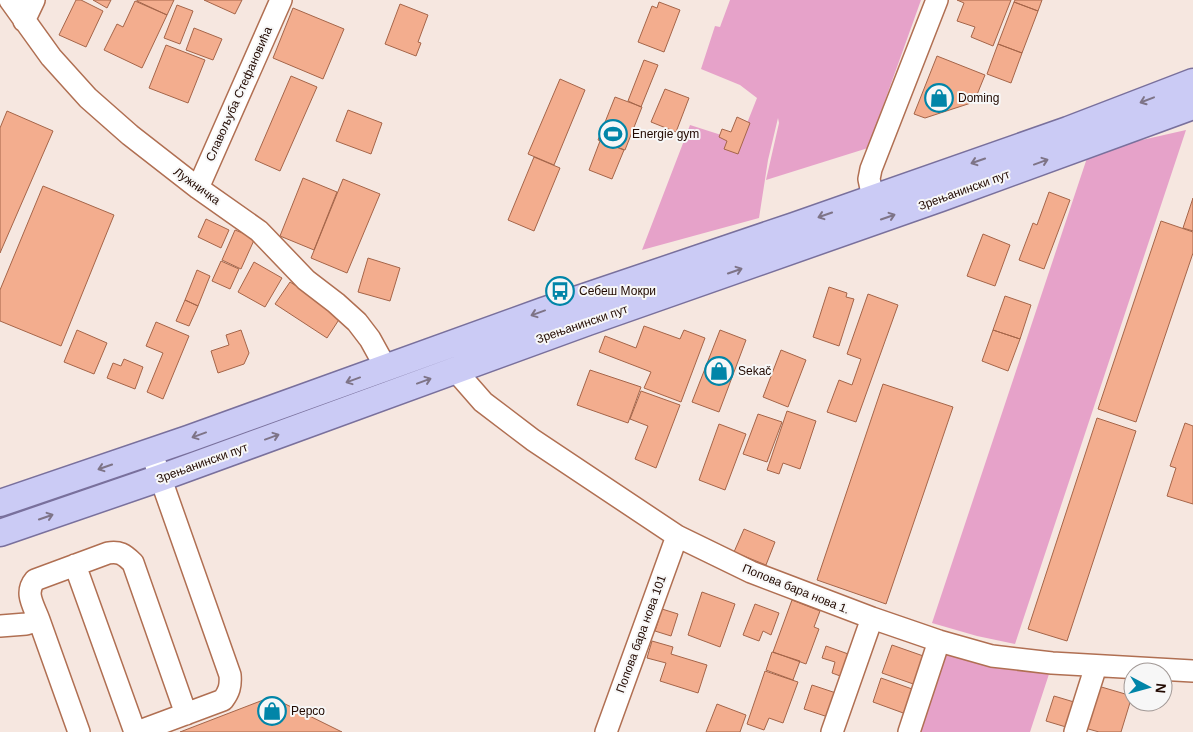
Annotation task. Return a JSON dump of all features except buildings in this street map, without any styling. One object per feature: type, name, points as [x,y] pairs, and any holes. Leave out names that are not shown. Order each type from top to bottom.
[{"type":"main road","name":"Зрењанински пут","points":[[2,501],[151,451],[543,311],[1068,130],[1193,82]]},
{"type":"main road","name":"Зрењанински пут","points":[[0,533],[160,478],[455,370],[941,198],[1193,106]]},
{"type":"street","name":"Лужничка","points":[[10,0],[51,57],[88,98],[130,135],[198,188],[259,231],[306,280],[350,316],[370,339],[386,368]]},
{"type":"street","points":[[24,21],[34,0]]},
{"type":"street","name":"Славољуба Стефановића","points":[[198,188],[281,0]]},
{"type":"street","points":[[874,198],[869,180],[871,169],[937,0]]},
{"type":"street","name":"Попова бара нова 1.","points":[[455,370],[483,402],[533,440],[677,536],[752,572],[872,618],[939,641],[992,656],[1052,663],[1193,671]]},
{"type":"street","points":[[75,565],[136,732],[224,700],[231,684],[230,675],[151,451]]},
{"type":"street","name":"Попова бара нова 101","points":[[606,732],[677,536]]},
{"type":"street","points":[[79,732],[29,592],[30,586],[35,580],[117,551],[126,556],[132,563],[186,714]]},
{"type":"street","points":[[832,732],[872,618]]},
{"type":"street","points":[[0,626],[26,624],[39,620]]},
{"type":"street","points":[[909,732],[939,641]]},
{"type":"street","points":[[1075,732],[1096,666]]},
{"type":"shaded area","points":[[730,0],[921,0],[868,148],[766,180],[779,123],[778,118],[768,160],[759,218],[642,250],[690,125],[740,141],[757,98],[740,85],[701,69],[715,26],[720,27]]},
{"type":"shaded area","points":[[1186,130],[1015,644],[977,636],[932,623],[1089,152]]},
{"type":"shaded area","points":[[944,650],[1050,671],[1030,732],[917,732]]},
{"type":"place","name":"Doming","points":[[939,98]]},
{"type":"place","name":"Energie gym","points":[[613,134]]},
{"type":"place","name":"Себеш Мокри","points":[[560,291]]},
{"type":"place","name":"Sekač","points":[[719,371]]},
{"type":"place","name":"Pepco","points":[[272,711]]}]
